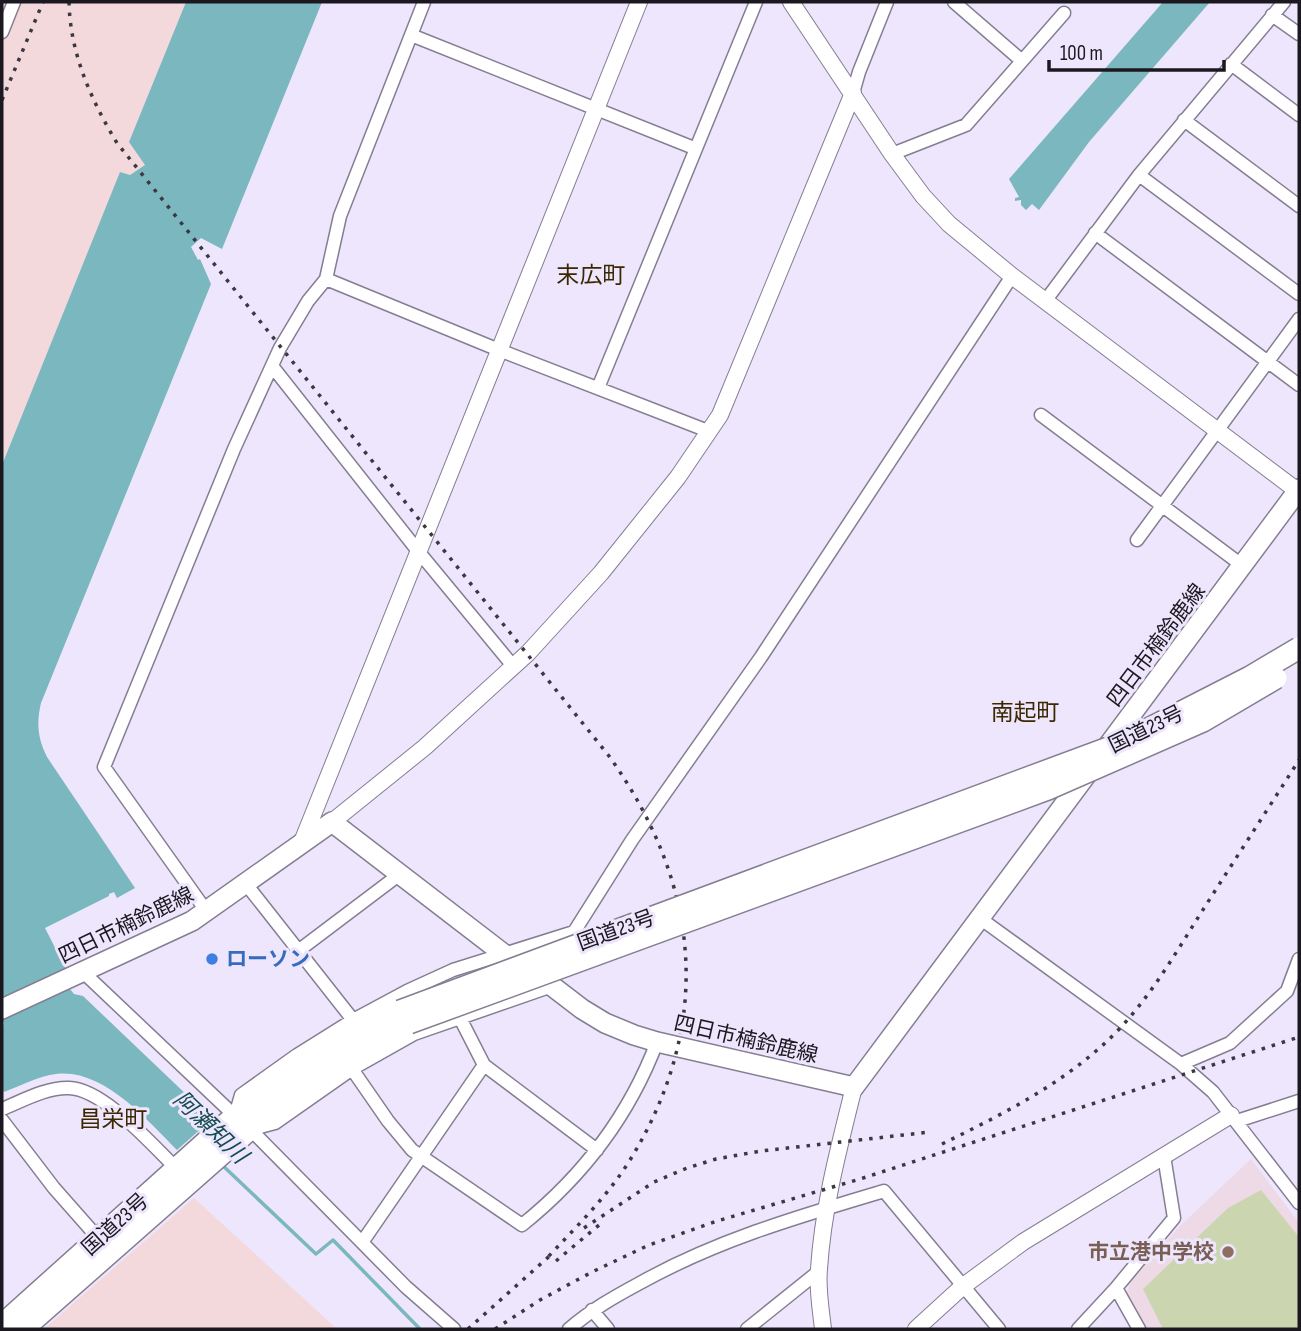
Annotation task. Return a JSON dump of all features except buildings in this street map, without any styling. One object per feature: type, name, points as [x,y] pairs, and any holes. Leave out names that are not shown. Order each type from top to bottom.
[{"type":"highway","name":"国道23号","points":[[23,1329],[239,1122],[323,1072],[404,1017],[1119,744],[1250,677],[1299,648]]},
{"type":"highway","name":"国道23号","points":[[404,1017],[1048,789],[1203,721],[1299,664]]},
{"type":"highway","name":"国道23号","points":[[2,1325],[99,1238],[186,1173],[226,1149],[239,1122]]},
{"type":"main road","name":"四日市楠鈴鹿線","points":[[2,1009],[192,921],[332,822],[505,955],[605,1023],[657,1042],[854,1087],[1299,491]]},
{"type":"street","points":[[2,29],[14,2]]},
{"type":"street","points":[[207,912],[104,768],[234,449],[272,366],[308,302],[326,279],[340,216],[424,2]]},
{"type":"street","points":[[302,842],[639,2]]},
{"type":"street","points":[[598,388],[756,2]]},
{"type":"street","points":[[791,2],[892,154],[923,196],[949,225],[1012,276],[1299,491]]},
{"type":"street","points":[[332,822],[425,747],[558,621],[678,477],[720,415],[853,93],[887,2]]},
{"type":"street","points":[[954,2],[1022,61]]},
{"type":"street","points":[[1046,300],[1139,175],[1284,2]]},
{"type":"street","points":[[892,154],[966,125],[1064,13]]},
{"type":"street","points":[[1272,15],[1299,34]]},
{"type":"street","points":[[411,35],[694,148]]},
{"type":"street","points":[[1231,64],[1299,115]]},
{"type":"street","points":[[1184,120],[1299,206]]},
{"type":"street","points":[[1139,175],[1299,294]]},
{"type":"street","points":[[1094,233],[1299,384]]},
{"type":"street","points":[[239,1122],[241,1096],[297,1055],[353,1020],[407,991],[453,971],[574,932],[632,840],[761,657],[1012,276]]},
{"type":"street","points":[[326,279],[708,431]]},
{"type":"street","points":[[1137,540],[1299,319]]},
{"type":"street","points":[[272,366],[513,666]]},
{"type":"street","points":[[1041,415],[1243,566]]},
{"type":"street","points":[[298,951],[401,874]]},
{"type":"street","points":[[246,884],[353,1020]]},
{"type":"street","points":[[981,919],[1181,1064],[1213,1092],[1299,1203]]},
{"type":"street","points":[[1181,1064],[1230,1043],[1287,991],[1299,958]]},
{"type":"street","points":[[79,974],[239,1122],[363,1241],[406,1287],[454,1329]]},
{"type":"street","points":[[239,1122],[275,1123],[352,1069],[414,1034],[552,986]]},
{"type":"street","points":[[460,1018],[484,1065],[597,1150]]},
{"type":"street","points":[[352,1069],[387,1121],[412,1150],[522,1225],[571,1182],[597,1150],[621,1117],[657,1042]]},
{"type":"street","points":[[363,1241],[484,1065]]},
{"type":"street","points":[[2,1109],[55,1089],[72,1087],[115,1109],[186,1173]]},
{"type":"street","points":[[822,1329],[818,1272],[826,1208],[839,1142],[854,1087]]},
{"type":"street","points":[[916,1329],[962,1287],[1023,1242],[1164,1156],[1234,1118],[1299,1101]]},
{"type":"street","points":[[2,1120],[54,1188],[99,1238]]},
{"type":"street","points":[[1078,1329],[1174,1218],[1164,1156]]},
{"type":"street","points":[[569,1329],[592,1310],[680,1261],[738,1237],[884,1191],[999,1329]]},
{"type":"street","points":[[747,1329],[818,1272]]},
{"type":"street","points":[[1116,1288],[1139,1329]]},
{"type":"street","points":[[592,1310],[608,1329]]},
{"type":"shaded area","points":[[2,2],[186,2],[129,142],[145,165],[130,175],[120,173],[2,465]]},
{"type":"shaded area","points":[[186,2],[322,2],[222,249],[201,238],[191,247],[198,260],[200,259],[211,284],[41,703],[38,725],[47,757],[135,888],[117,898],[114,892],[109,894],[45,928],[74,985],[70,989],[74,994],[83,996],[212,1119],[177,1150],[123,1098],[91,1079],[73,1074],[56,1074],[4,1092],[2,1088],[2,465],[120,172],[130,175],[145,165],[129,142]]},
{"type":"shaded area","points":[[1163,2],[1210,2],[1089,142],[1039,210],[1032,204],[1026,210],[1021,205],[1021,200],[1015,201],[1015,198],[1019,197],[1009,179]]},
{"type":"shaded area","name":"市立港中学校","points":[[1251,1159],[1299,1223],[1299,1329],[1145,1329],[1126,1295],[1131,1280],[1181,1225]]},
{"type":"shaded area","name":"市立港中学校","points":[[1261,1190],[1299,1237],[1299,1326],[1294,1329],[1163,1329],[1143,1289],[1228,1208]]},
{"type":"shaded area","points":[[194,1198],[337,1329],[44,1329]]},
{"type":"waterway","name":"阿瀬知川","points":[[220,1163],[316,1254],[333,1240],[420,1329]]},
{"type":"railway","points":[[2,100],[43,2]]},
{"type":"railway","points":[[69,2],[73,40],[84,76],[117,143],[609,756],[640,805],[663,854],[678,904],[686,955],[685,1006],[675,1057],[657,1109],[630,1160],[601,1199],[547,1258]]},
{"type":"railway","points":[[942,1144],[1041,1091],[1079,1065],[1112,1037],[1140,1005],[1165,970],[1299,760]]},
{"type":"railway","points":[[495,1329],[540,1300],[649,1245],[717,1221],[860,1179],[1299,1037]]},
{"type":"railway","points":[[584,1228],[654,1182],[716,1159],[761,1151],[930,1132]]},
{"type":"railway","points":[[556,1261],[599,1225]]},
{"type":"railway","points":[[468,1329],[554,1252]]},
{"type":"place","name":"ローソン","points":[[212,959]]},
{"type":"place","name":"市立港中学校","points":[[1228,1252]]},
{"type":"district","name":"末広町","points":[[591,275]]},
{"type":"district","name":"南起町","points":[[1025,712]]},
{"type":"district","name":"昌栄町","points":[[113,1119]]}]
